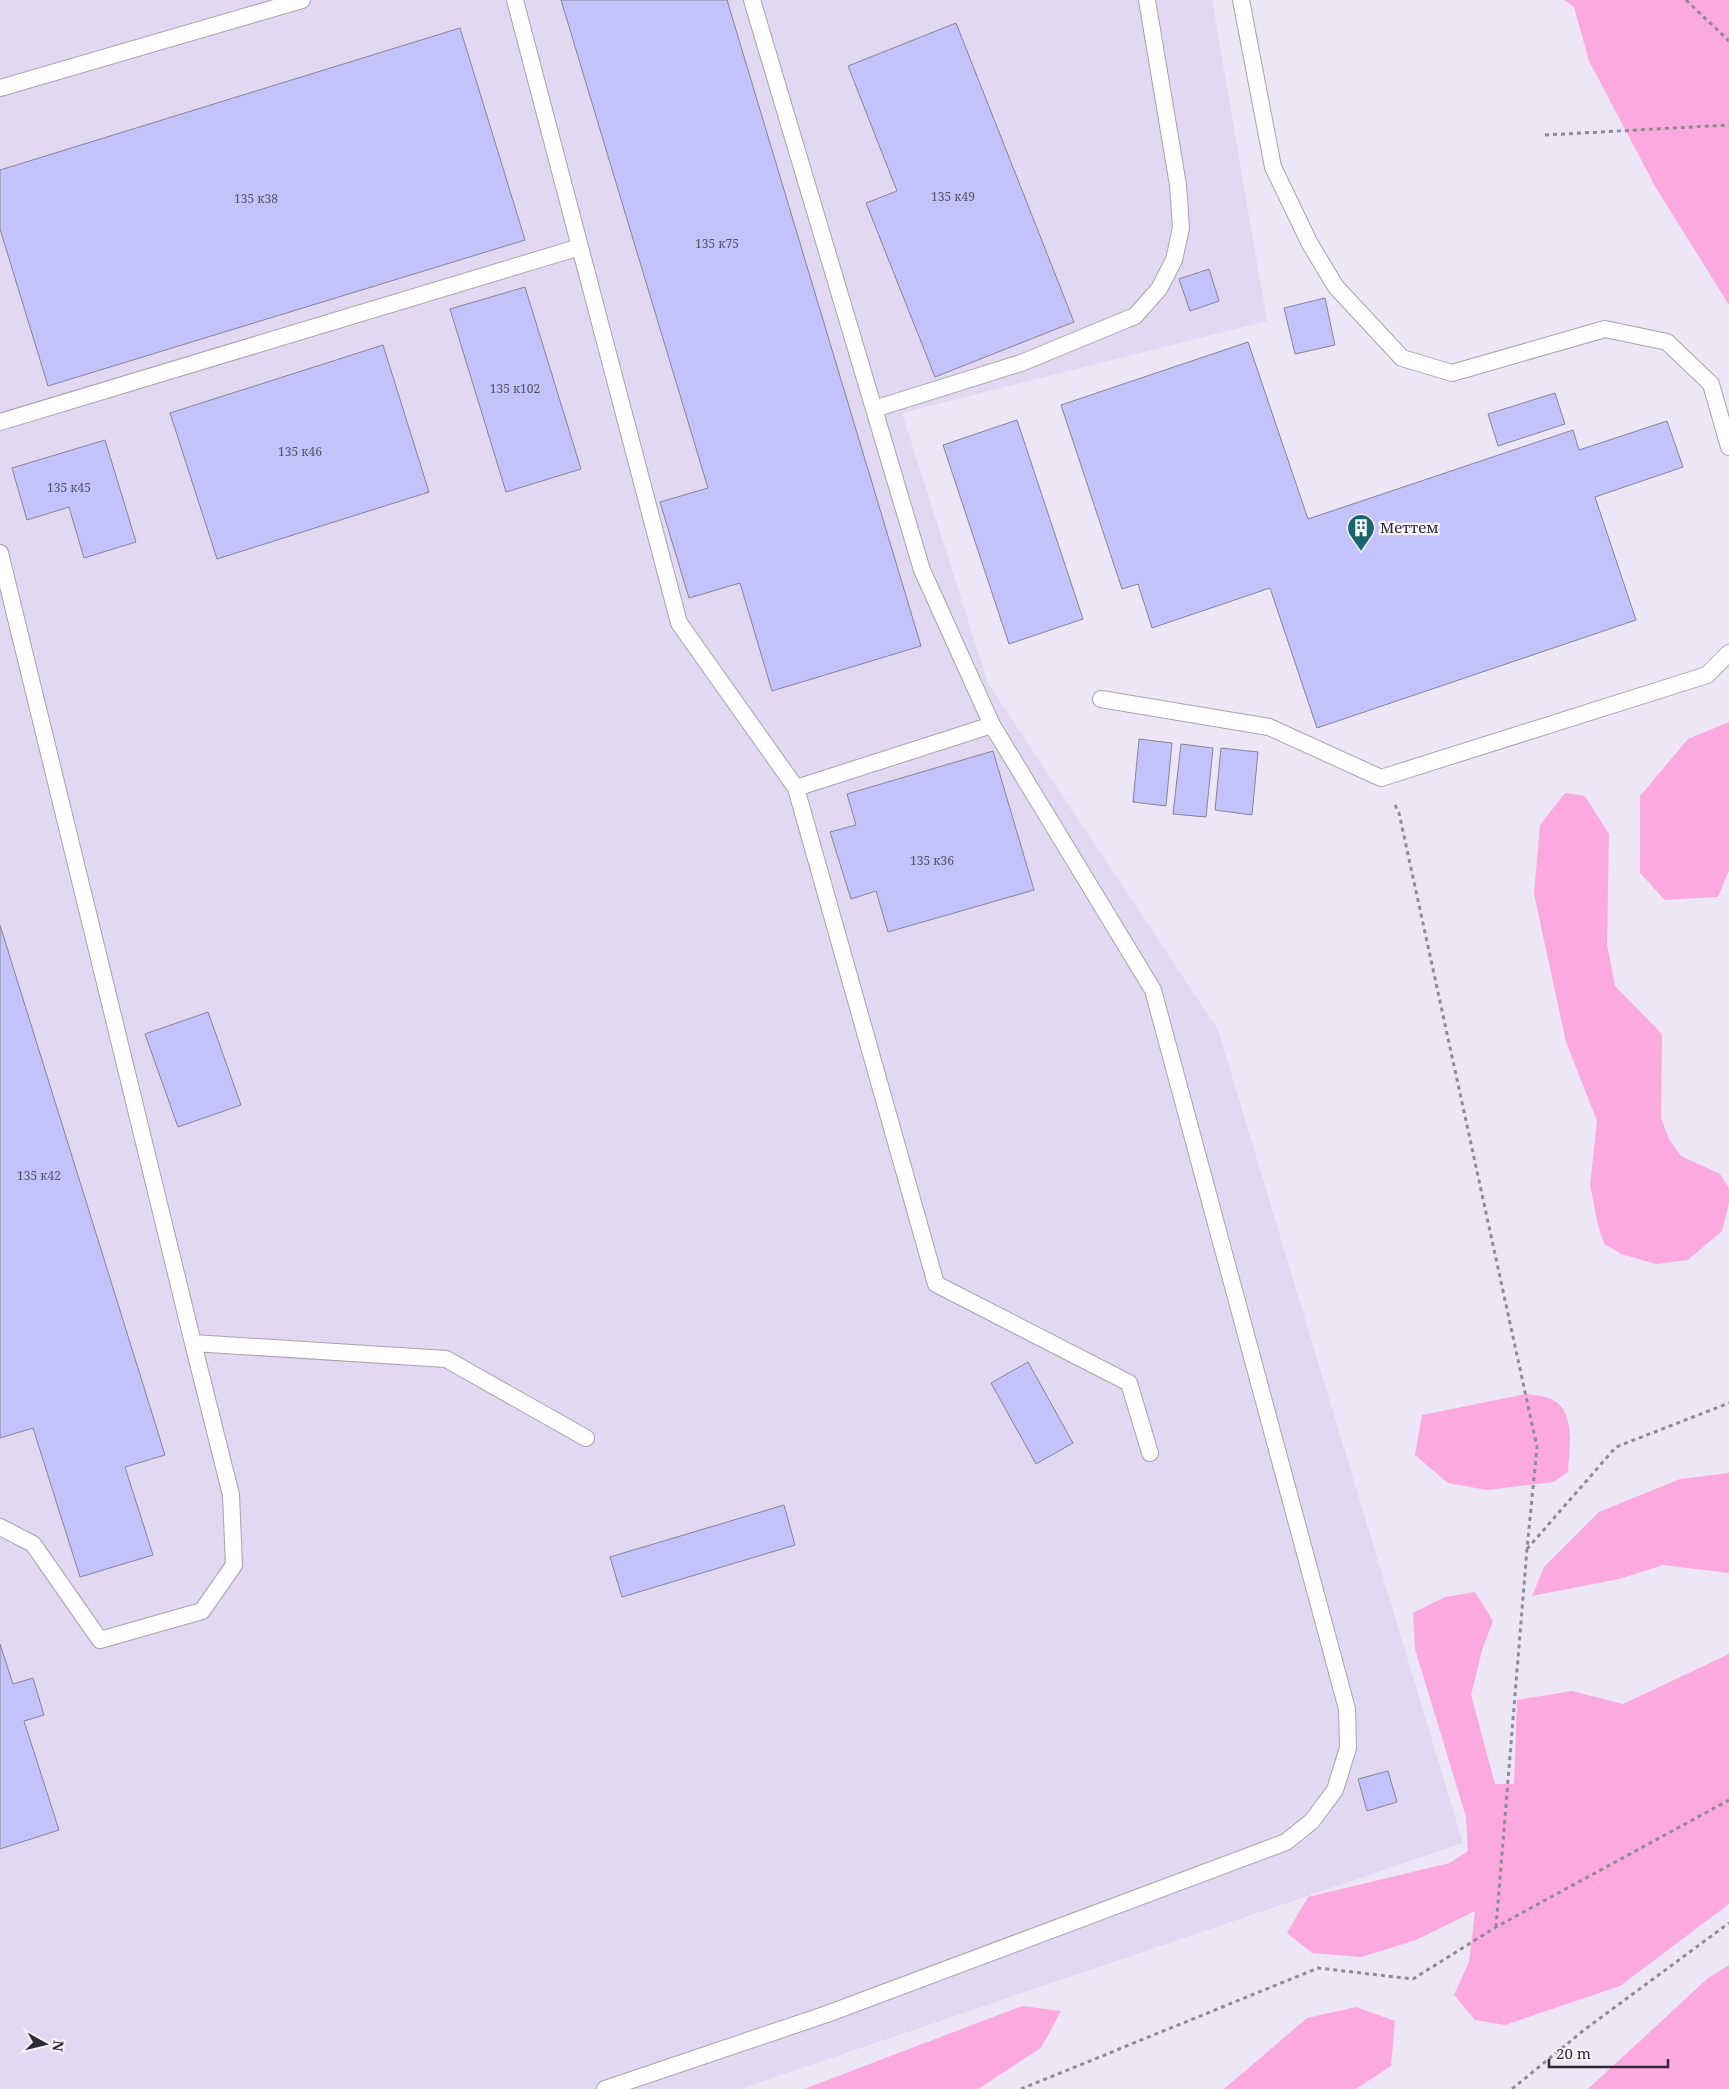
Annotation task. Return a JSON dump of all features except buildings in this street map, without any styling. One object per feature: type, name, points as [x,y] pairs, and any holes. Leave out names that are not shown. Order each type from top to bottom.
[{"type":"lane","points":[[0,88],[302,0]]},
{"type":"lane","points":[[514,0],[679,623],[796,788],[936,1284],[1129,1383],[1150,1453]]},
{"type":"lane","points":[[605,2089],[827,2014],[1286,1842],[1312,1821],[1335,1790],[1348,1748],[1347,1709],[1153,990],[992,725],[922,570],[752,0]]},
{"type":"lane","points":[[874,409],[1021,363],[1135,316],[1159,289],[1174,260],[1181,228],[1178,185],[1147,0]]},
{"type":"lane","points":[[1241,0],[1273,167],[1310,244],[1336,287],[1402,358],[1452,373],[1605,329],[1667,342],[1711,384],[1729,447]]},
{"type":"lane","points":[[0,422],[580,247]]},
{"type":"lane","points":[[0,553],[231,1495],[234,1565],[202,1611],[100,1640],[33,1544],[0,1527]]},
{"type":"lane","points":[[1101,699],[1269,727],[1381,778],[1707,675],[1729,653]]},
{"type":"lane","points":[[796,788],[992,725]]},
{"type":"lane","points":[[193,1343],[446,1359],[586,1438]]},
{"type":"path","points":[[1686,0],[1729,42]]},
{"type":"path","points":[[1545,135],[1729,125]]},
{"type":"path","points":[[1381,778],[1399,813],[1537,1446],[1496,1927]]},
{"type":"path","points":[[1527,1549],[1616,1447],[1729,1403]]},
{"type":"path","points":[[1021,2089],[1318,1968],[1413,1979],[1496,1927],[1729,1800]]},
{"type":"path","points":[[1512,2089],[1584,2030],[1729,1923]]},
{"type":"shaded area","points":[[0,0],[1212,0],[1267,321],[902,413],[988,683],[1218,1030],[1463,1843],[740,2089],[0,2089]]},
{"type":"shaded area","points":[[1564,0],[1729,0],[1729,305],[1656,188],[1589,61],[1574,7]]},
{"type":"shaded area","points":[[1729,722],[1729,870],[1718,897],[1665,900],[1640,873],[1640,796],[1688,739]]},
{"type":"shaded area","points":[[1565,793],[1585,796],[1609,834],[1607,944],[1615,986],[1662,1034],[1661,1118],[1669,1139],[1681,1156],[1720,1174],[1729,1188],[1729,1203],[1722,1231],[1688,1260],[1656,1264],[1621,1254],[1604,1244],[1598,1225],[1590,1185],[1597,1121],[1566,1042],[1534,894],[1540,825]]},
{"type":"shaded area","points":[[1526,1394],[1543,1396],[1556,1401],[1563,1409],[1567,1418],[1570,1439],[1568,1472],[1554,1482],[1487,1490],[1448,1483],[1415,1455],[1422,1415]]},
{"type":"shaded area","points":[[1729,1473],[1729,1573],[1663,1565],[1619,1579],[1532,1596],[1544,1567],[1599,1512],[1680,1479]]},
{"type":"shaded area","points":[[1475,1592],[1493,1621],[1482,1650],[1471,1695],[1495,1784],[1514,1784],[1517,1700],[1572,1691],[1623,1704],[1729,1654],[1729,1904],[1620,1986],[1505,2025],[1475,2020],[1454,1995],[1469,1962],[1475,1911],[1416,1940],[1361,1957],[1312,1953],[1287,1933],[1308,1897],[1450,1863],[1468,1851],[1466,1817],[1415,1649],[1413,1613],[1445,1597]]},
{"type":"shaded area","points":[[1729,1965],[1729,2089],[1588,2089],[1708,1978]]},
{"type":"shaded area","points":[[1022,2006],[1061,2011],[1041,2048],[978,2089],[804,2089]]},
{"type":"shaded area","points":[[1356,2007],[1395,2021],[1391,2066],[1356,2089],[1224,2089],[1307,2018]]},
{"type":"place","name":"Меттем","points":[[1361,552]]}]
